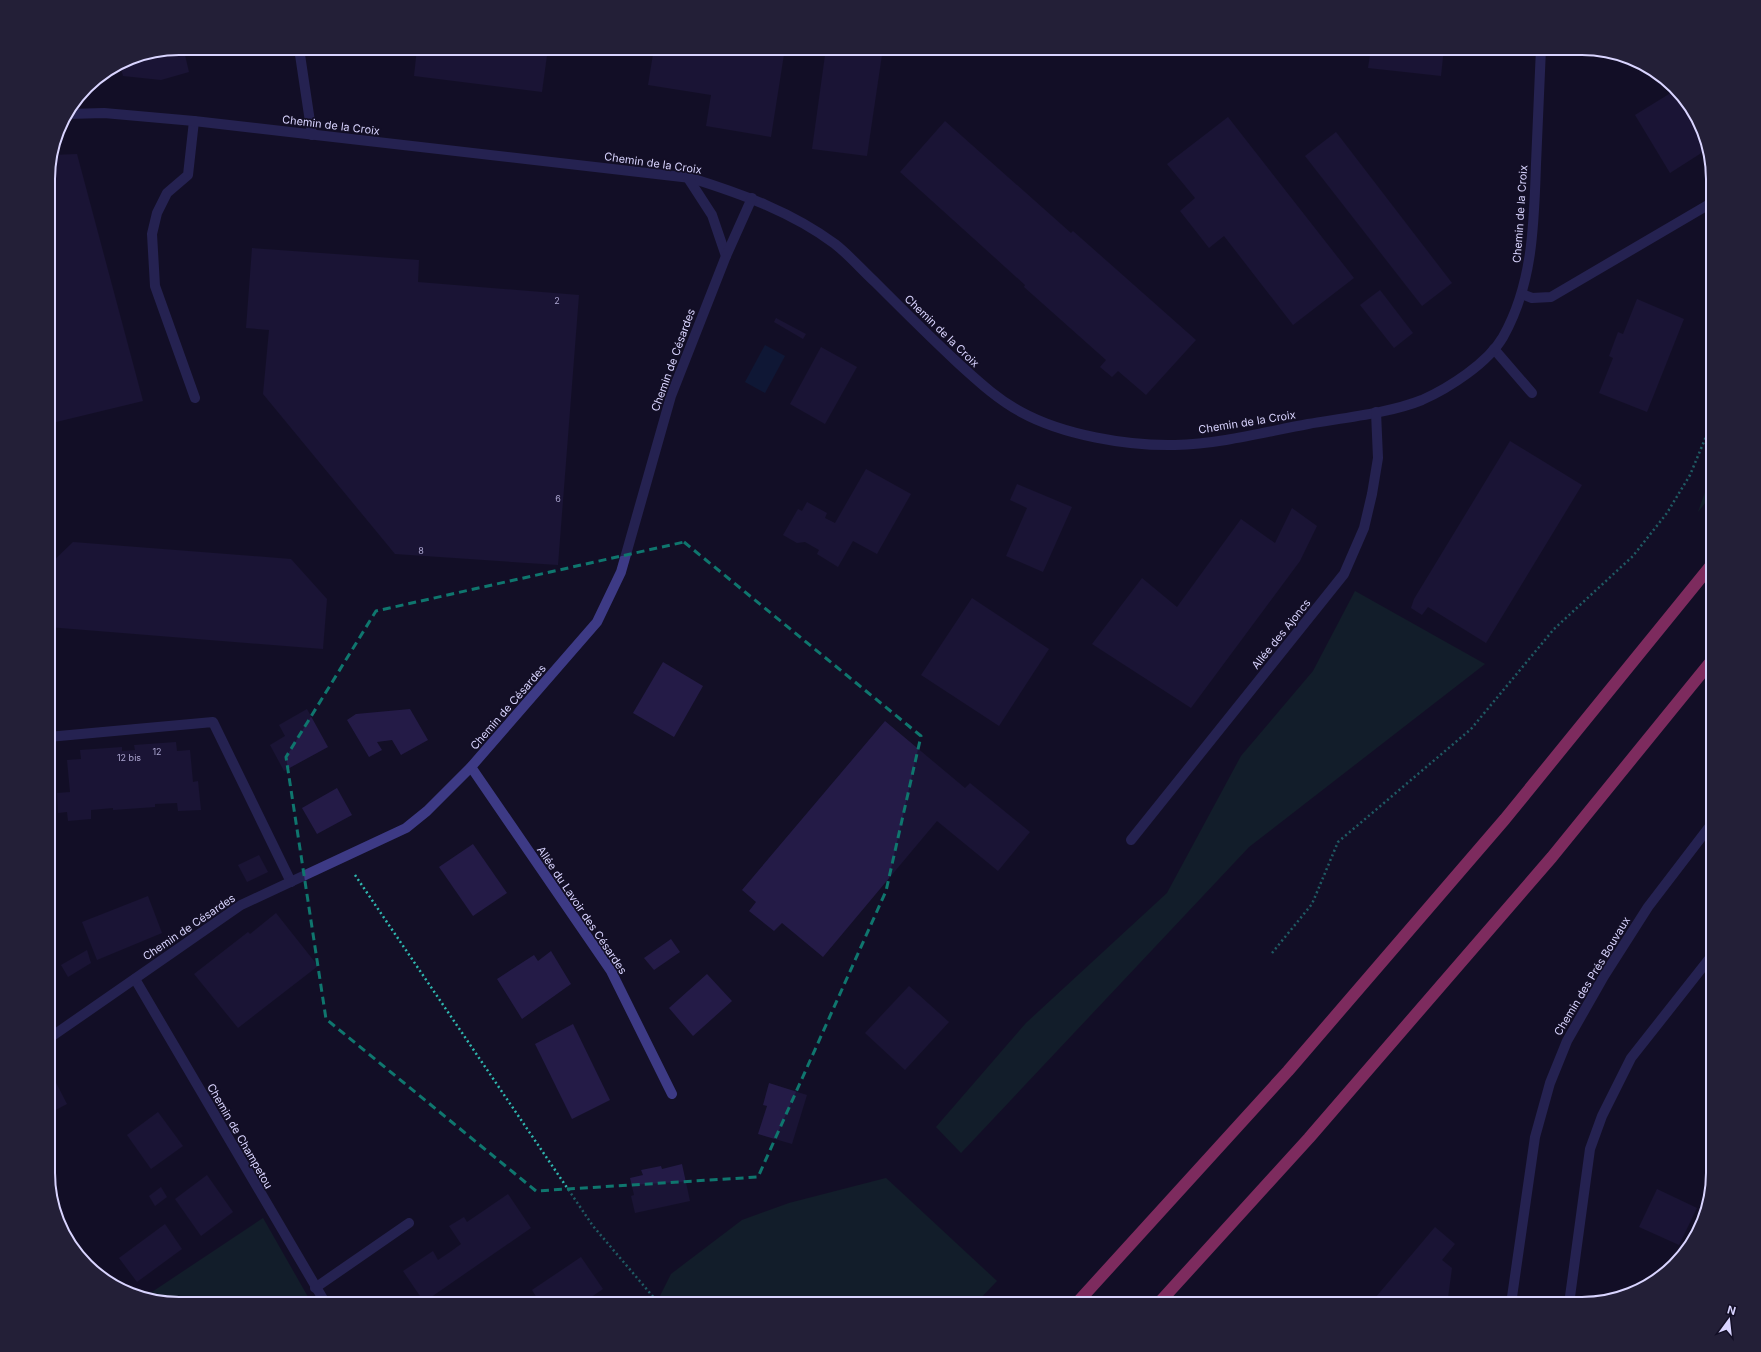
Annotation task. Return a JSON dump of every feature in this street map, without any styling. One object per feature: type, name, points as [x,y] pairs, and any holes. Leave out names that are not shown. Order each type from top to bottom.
[{"type":"highway","points":[[1082,1297],[1288,1071],[1505,819],[1706,572]]},
{"type":"highway","points":[[1164,1297],[1309,1138],[1552,857],[1706,668]]},
{"type":"street","points":[[300,55],[312,135]]},
{"type":"street","name":"Chemin de la Croix","points":[[74,114],[104,113],[194,121],[688,178],[752,198],[807,226],[837,246],[990,393],[1022,413],[1061,429],[1097,438],[1139,443],[1175,445],[1226,439],[1376,412],[1419,401],[1447,388],[1467,373],[1494,349],[1502,340],[1513,318],[1522,294],[1529,265],[1532,236],[1541,55]]},
{"type":"street","points":[[194,121],[188,175],[167,193],[157,213],[152,234],[155,286],[196,398]]},
{"type":"street","points":[[688,178],[712,214],[726,256]]},
{"type":"street","name":"Chemin de Césardes","points":[[55,1035],[241,905],[406,828],[427,811],[472,767],[597,622],[621,572],[671,396],[726,256],[752,198]]},
{"type":"street","points":[[1522,294],[1532,298],[1551,296],[1706,206]]},
{"type":"street","points":[[1494,349],[1532,393]]},
{"type":"street","name":"Allée des Ajoncs","points":[[1131,840],[1344,574],[1364,528],[1372,494],[1378,458],[1376,412]]},
{"type":"street","points":[[55,736],[213,722],[291,882]]},
{"type":"street","name":"Allée du Lavoir des Césardes","points":[[472,767],[611,971],[672,1094]]},
{"type":"street","name":"Chemin des Prés Bouvaux","points":[[1513,1297],[1535,1138],[1550,1083],[1567,1041],[1604,976],[1648,907],[1706,831]]},
{"type":"street","points":[[1570,1297],[1590,1149],[1602,1116],[1631,1058],[1706,963]]},
{"type":"street","name":"Chemin de Champetou","points":[[135,979],[321,1297]]},
{"type":"street","points":[[315,1288],[409,1223]]},
{"type":"path","points":[[1272,953],[1312,904],[1338,842],[1471,729],[1554,629],[1633,556],[1667,513],[1690,475],[1706,437]]},
{"type":"path","points":[[343,858],[593,1226],[653,1297]]},
{"type":"highlighted area","points":[[684,542],[921,736],[886,891],[758,1177],[536,1191],[326,1019],[286,757],[376,611]]},
{"type":"green space","points":[[1706,490],[1706,502],[1698,512]]},
{"type":"green space","points":[[1355,591],[1485,664],[1249,847],[961,1153],[936,1127],[1026,1023],[1167,893],[1241,756],[1313,671]]},
{"type":"green space","points":[[886,1178],[997,1281],[982,1297],[660,1297],[671,1274],[742,1220],[789,1203]]},
{"type":"green space","points":[[263,1218],[308,1297],[179,1297],[150,1293]]},
{"type":"water","points":[[765,345],[785,356],[765,393],[745,382]]},
{"type":"building","points":[[179,55],[185,55],[189,72],[161,80],[123,76],[121,70],[132,64],[147,59]]},
{"type":"building","points":[[416,55],[547,55],[542,92],[414,76]]},
{"type":"building","points":[[653,55],[784,55],[771,137],[706,126],[711,95],[648,85]]},
{"type":"building","points":[[825,55],[882,55],[867,156],[812,149]]},
{"type":"building","points":[[1370,55],[1443,55],[1441,76],[1368,68]]},
{"type":"building","points":[[1669,91],[1685,110],[1693,124],[1703,152],[1670,173],[1635,115],[1669,94]]},
{"type":"building","points":[[1228,117],[1354,278],[1293,325],[1224,236],[1209,248],[1180,211],[1195,198],[1167,164]]},
{"type":"building","points":[[945,121],[1071,233],[1073,231],[1196,340],[1146,395],[1118,371],[1112,377],[1100,367],[1106,360],[1024,287],[1025,285],[900,172]]},
{"type":"building","points":[[1336,132],[1452,283],[1422,306],[1305,156]]},
{"type":"building","points":[[77,154],[143,401],[55,422],[55,171],[58,155]]},
{"type":"building","points":[[252,248],[419,260],[418,282],[579,295],[558,565],[395,554],[263,394],[269,330],[246,328]]},
{"type":"building","points":[[1380,290],[1413,333],[1394,348],[1360,305]]},
{"type":"building","points":[[1637,299],[1684,319],[1647,412],[1599,393],[1613,358],[1609,356],[1618,332],[1623,334]]},
{"type":"building","points":[[776,318],[806,334],[803,339],[774,322]]},
{"type":"building","points":[[821,347],[857,367],[825,424],[790,404]]},
{"type":"building","points":[[1510,441],[1582,485],[1486,643],[1428,607],[1422,615],[1411,608],[1414,599]]},
{"type":"building","points":[[866,469],[911,494],[877,554],[853,541],[838,567],[817,554],[819,550],[805,542],[797,543],[783,535],[798,509],[802,511],[807,502],[827,513],[825,518],[835,523]]},
{"type":"building","points":[[1017,484],[1072,507],[1043,572],[1006,556],[1027,508],[1010,500]]},
{"type":"building","points":[[1292,508],[1317,526],[1300,561],[1191,708],[1092,644],[1142,578],[1177,607],[1241,519],[1275,543]]},
{"type":"building","points":[[73,542],[291,559],[327,599],[323,649],[55,628],[55,559]]},
{"type":"building","points":[[972,598],[1049,649],[999,726],[921,675]]},
{"type":"building","points":[[663,662],[703,686],[674,737],[633,713]]},
{"type":"building","points":[[307,709],[328,747],[284,771],[270,745],[285,736],[279,725]]},
{"type":"building","points":[[410,709],[428,740],[401,755],[392,740],[377,742],[382,750],[369,757],[347,720],[356,714]]},
{"type":"building","points":[[885,721],[965,788],[970,783],[1030,832],[998,871],[937,821],[823,957],[782,923],[774,931],[749,911],[756,902],[742,890]]},
{"type":"building","points":[[176,742],[177,751],[190,750],[193,782],[198,781],[201,810],[178,811],[177,803],[155,804],[155,807],[91,810],[91,819],[68,821],[67,812],[58,813],[57,793],[70,792],[67,760],[81,759],[80,750],[122,747],[122,751],[135,750],[134,745]]},
{"type":"building","points":[[337,788],[352,815],[317,834],[302,808]]},
{"type":"building","points":[[473,844],[507,893],[473,916],[439,867]]},
{"type":"building","points":[[259,855],[268,872],[247,882],[238,865]]},
{"type":"building","points":[[148,896],[162,933],[97,960],[82,922]]},
{"type":"building","points":[[276,913],[318,966],[238,1028],[194,974],[248,932],[250,934]]},
{"type":"building","points":[[671,939],[680,952],[654,970],[644,958]]},
{"type":"building","points":[[87,950],[91,963],[68,977],[61,965]]},
{"type":"building","points":[[551,951],[571,984],[522,1019],[497,979],[534,955],[538,961]]},
{"type":"building","points":[[707,974],[732,1001],[693,1036],[669,1008]]},
{"type":"building","points":[[909,986],[949,1022],[905,1070],[865,1033]]},
{"type":"building","points":[[573,1024],[610,1100],[572,1119],[535,1044]]},
{"type":"building","points":[[55,1081],[67,1104],[55,1110]]},
{"type":"building","points":[[769,1083],[807,1095],[792,1144],[758,1134],[767,1106],[763,1105]]},
{"type":"building","points":[[158,1112],[183,1146],[151,1169],[127,1135]]},
{"type":"building","points":[[682,1164],[690,1201],[635,1213],[631,1196],[634,1195],[630,1178],[643,1175],[641,1170],[661,1166],[662,1169]]},
{"type":"building","points":[[207,1175],[233,1212],[201,1236],[175,1199]]},
{"type":"building","points":[[161,1187],[167,1197],[155,1206],[149,1196]]},
{"type":"building","points":[[1657,1189],[1697,1208],[1679,1245],[1639,1227]]},
{"type":"building","points":[[508,1194],[531,1228],[431,1297],[421,1297],[403,1271],[433,1251],[438,1260],[461,1244],[449,1226],[464,1217],[467,1222]]},
{"type":"building","points":[[165,1224],[182,1249],[137,1282],[119,1258]]},
{"type":"building","points":[[1435,1227],[1455,1244],[1442,1260],[1452,1268],[1448,1297],[1376,1297]]},
{"type":"building","points":[[581,1257],[603,1289],[591,1297],[536,1297],[532,1290]]}]
